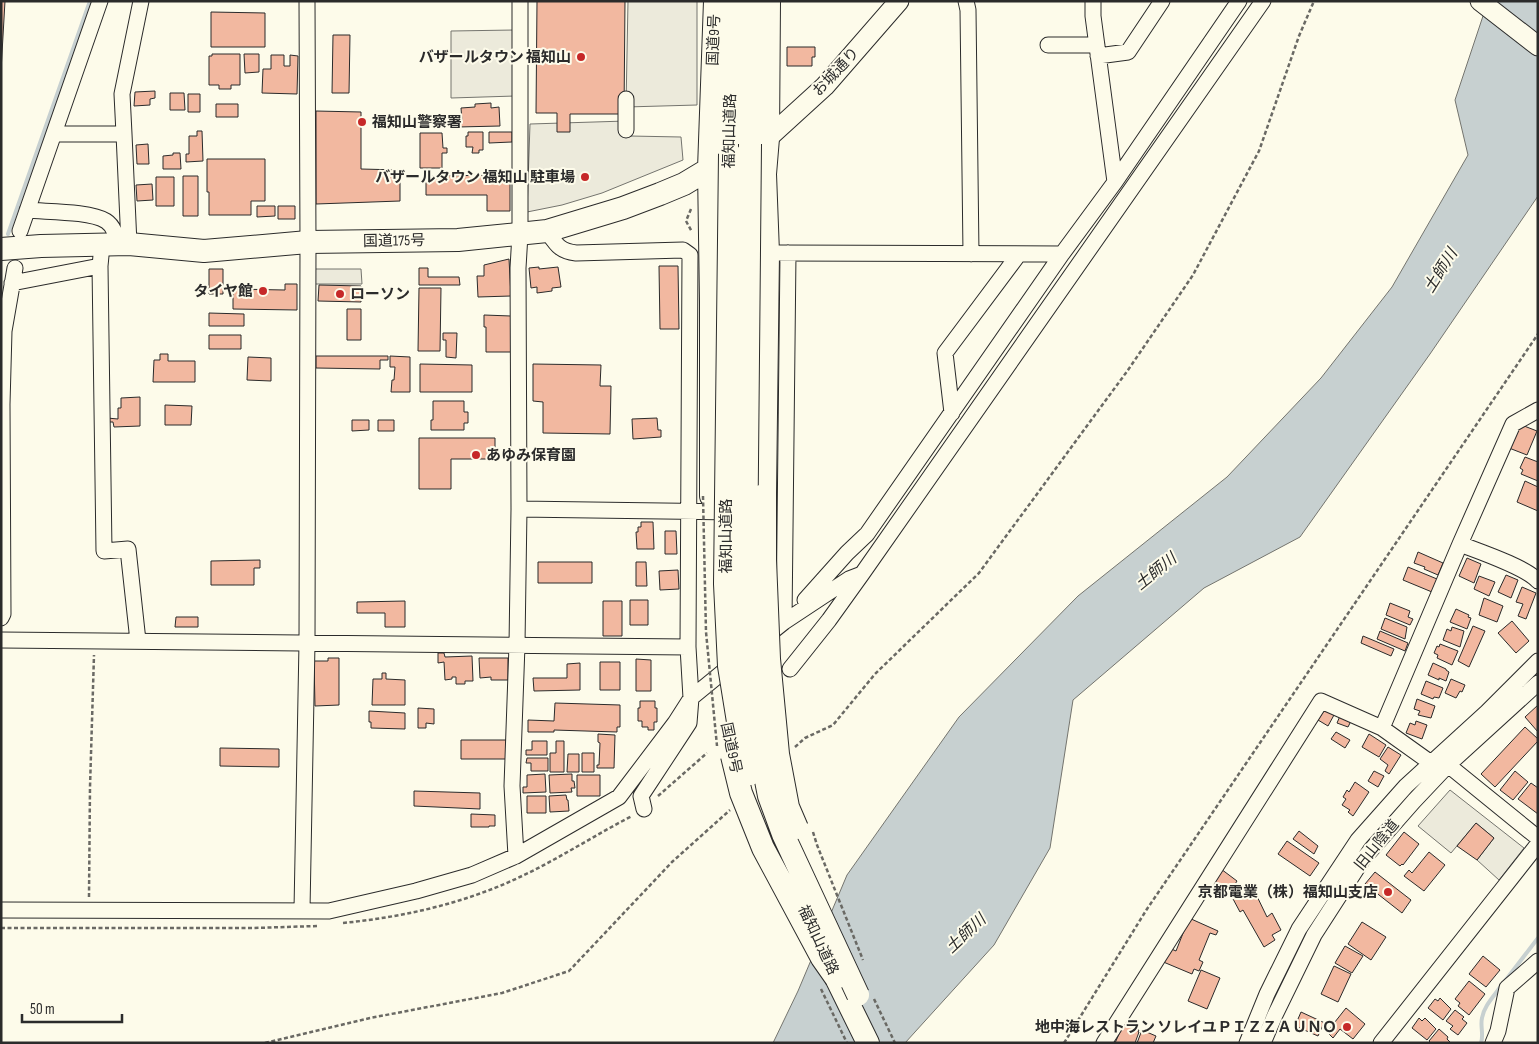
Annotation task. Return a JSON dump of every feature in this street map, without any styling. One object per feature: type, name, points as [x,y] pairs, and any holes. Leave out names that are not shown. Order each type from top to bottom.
[{"type":"highway","name":"国道9号","points":[[715,1],[709,168],[711,496],[715,656],[729,744],[741,793],[763,848],[822,958],[836,978]]},
{"type":"highway","name":"福知山道路","points":[[732,1],[725,584],[729,666],[739,728],[756,798],[773,841],[868,1043]]},
{"type":"highway","name":"福知山道路","points":[[751,1],[746,569],[752,709],[769,796],[783,834],[866,997],[880,1043]]},
{"type":"highway","points":[[769,1],[768,138],[765,174],[778,253],[765,494],[768,641],[780,763],[788,807],[866,997]]},
{"type":"highway","name":"国道175号","points":[[1,249],[40,246],[112,250],[204,250],[308,242],[458,240],[547,231],[623,208],[684,184],[709,168],[768,138]]},
{"type":"main road","name":"お城通り","points":[[768,138],[825,86],[899,1]]},
{"type":"main road","points":[[1480,1],[1538,46]]},
{"type":"street","points":[[20,231],[100,1]]},
{"type":"street","points":[[138,641],[128,549],[104,551],[112,250],[124,134],[122,94],[141,1]]},
{"type":"street","points":[[302,910],[307,643],[307,1]]},
{"type":"street","points":[[516,856],[512,786],[519,509],[520,1]]},
{"type":"street","points":[[966,1],[968,10],[971,254]]},
{"type":"street","points":[[1093,1],[1097,51],[1115,182]]},
{"type":"street","points":[[1048,46],[1128,52],[1162,1]]},
{"type":"street","points":[[784,622],[867,534],[1062,254],[1115,182],[1239,1]]},
{"type":"street","points":[[790,669],[862,574],[1263,1]]},
{"type":"street","points":[[626,99],[626,130]]},
{"type":"street","points":[[55,134],[124,134]]},
{"type":"street","points":[[27,210],[87,215],[106,221],[115,231],[112,250]]},
{"type":"street","points":[[547,231],[565,252],[683,250],[690,255],[688,647],[691,698],[689,723],[640,796],[644,809]]},
{"type":"street","points":[[12,283],[112,250]]},
{"type":"street","points":[[784,622],[785,512],[778,253],[1062,254]]},
{"type":"street","points":[[952,413],[945,353],[1018,254]]},
{"type":"street","points":[[1,618],[3,614],[2,404],[4,331],[15,268]]},
{"type":"street","points":[[1382,728],[1513,424],[1538,410]]},
{"type":"street","points":[[519,509],[785,512]]},
{"type":"street","points":[[1460,544],[1537,575]]},
{"type":"street","points":[[1,910],[329,911],[416,891],[472,875],[516,856],[619,797],[691,698],[784,622],[849,579],[862,574]]},
{"type":"street","points":[[1,640],[688,647]]},
{"type":"street","points":[[1247,1043],[1267,994],[1304,920],[1358,840],[1406,786],[1487,712],[1538,662]]},
{"type":"street","name":"旧山陰道","points":[[1263,1043],[1314,935],[1363,859],[1414,800],[1448,765],[1538,682]]},
{"type":"street","points":[[1104,1043],[1321,701],[1382,728],[1431,763],[1448,765],[1538,838]]},
{"type":"street","points":[[1381,1043],[1538,844]]},
{"type":"street","points":[[1493,1043],[1498,1031],[1507,988],[1538,961]]},
{"type":"path","points":[[805,738],[833,725],[876,674],[979,573],[1128,370],[1192,275],[1259,151],[1314,1]]},
{"type":"path","points":[[1064,1043],[1146,909],[1538,334]]},
{"type":"path","points":[[89,911],[94,641]]},
{"type":"path","points":[[792,744],[795,754]]},
{"type":"path","points":[[265,1043],[370,1018],[502,993],[569,971],[672,862],[728,812]]},
{"type":"path","points":[[812,827],[816,845],[863,962]]},
{"type":"path","points":[[866,997],[895,1043]]},
{"type":"shaded area","points":[[628,1],[697,1],[697,105],[626,107]]},
{"type":"shaded area","points":[[514,30],[515,96],[451,98],[451,31]]},
{"type":"shaded area","name":"バザールタウン 福知山 駐車場","points":[[626,121],[630,136],[681,137],[683,160],[602,193],[562,205],[527,212],[530,124]]},
{"type":"shaded area","points":[[314,269],[361,269],[362,284],[314,284]]},
{"type":"shaded area","points":[[1450,790],[1524,848],[1499,880],[1477,860],[1494,838],[1476,823],[1451,853],[1418,826]]},
{"type":"water","name":"土師川","points":[[1488,1],[1538,1],[1538,196],[1430,354],[1300,537],[1204,588],[1073,700],[1050,848],[994,945],[905,1043],[773,1043],[798,991],[847,875],[959,717],[1078,596],[1227,477],[1321,378],[1392,287],[1468,155],[1455,100]]},
{"type":"building","points":[[1,1],[5,1],[1,71]]},
{"type":"building","name":"バザールタウン 福知山","points":[[537,1],[625,1],[624,114],[570,114],[570,132],[557,132],[557,113],[536,113]]},
{"type":"building","points":[[211,12],[265,13],[265,47],[211,47]]},
{"type":"building","points":[[333,35],[350,35],[349,93],[332,93]]},
{"type":"building","points":[[787,47],[815,47],[815,57],[812,57],[812,66],[787,66]]},
{"type":"building","points":[[212,54],[240,54],[240,85],[231,85],[231,89],[219,89],[219,85],[209,85],[209,56],[212,56]]},
{"type":"building","points":[[244,54],[259,54],[259,72],[245,73]]},
{"type":"building","points":[[271,55],[284,55],[284,66],[290,66],[290,55],[298,56],[297,94],[262,93],[263,69],[271,69]]},
{"type":"building","points":[[155,91],[155,98],[150,99],[150,105],[134,106],[135,92]]},
{"type":"building","points":[[170,93],[184,93],[185,110],[170,110]]},
{"type":"building","points":[[188,94],[200,94],[200,112],[188,112]]},
{"type":"building","points":[[491,103],[491,108],[499,107],[500,126],[458,127],[458,121],[462,121],[461,108],[475,107],[475,104]]},
{"type":"building","points":[[216,104],[238,104],[238,117],[216,117]]},
{"type":"building","points":[[316,111],[361,112],[361,169],[400,170],[400,201],[316,204]]},
{"type":"building","points":[[197,131],[202,131],[203,161],[186,162],[186,154],[189,154],[189,136],[197,136]]},
{"type":"building","points":[[468,132],[483,132],[483,150],[479,150],[479,153],[472,153],[473,147],[466,147]]},
{"type":"building","points":[[489,132],[512,132],[512,142],[489,143]]},
{"type":"building","points":[[420,133],[442,133],[443,148],[447,148],[447,153],[442,153],[442,168],[420,168]]},
{"type":"building","points":[[148,144],[149,164],[137,164],[136,145]]},
{"type":"building","points":[[173,153],[180,153],[181,169],[163,169],[163,156],[173,155]]},
{"type":"building","points":[[207,159],[265,159],[265,201],[251,201],[251,215],[209,215]]},
{"type":"building","points":[[510,175],[510,211],[487,211],[487,195],[426,195],[426,176]]},
{"type":"building","points":[[183,176],[198,176],[198,216],[183,216]]},
{"type":"building","points":[[156,177],[174,177],[174,206],[156,206]]},
{"type":"building","points":[[152,184],[153,200],[137,201],[136,185]]},
{"type":"building","points":[[257,206],[275,206],[275,216],[257,217]]},
{"type":"building","points":[[278,206],[295,206],[295,219],[278,219]]},
{"type":"building","points":[[509,259],[511,296],[478,297],[477,276],[484,276],[484,265]]},
{"type":"building","points":[[659,266],[678,266],[679,329],[660,329]]},
{"type":"building","points":[[539,267],[539,269],[558,267],[561,287],[552,288],[552,291],[537,293],[537,287],[531,288],[529,268]]},
{"type":"building","points":[[419,268],[428,268],[428,277],[459,277],[460,285],[419,285]]},
{"type":"building","points":[[209,269],[223,269],[223,294],[209,294]]},
{"type":"building","points":[[285,284],[297,284],[297,310],[233,309],[233,289],[285,290]]},
{"type":"building","name":"ローソン","points":[[319,285],[361,286],[361,302],[318,301]]},
{"type":"building","points":[[419,288],[441,288],[440,351],[418,351]]},
{"type":"building","points":[[347,309],[361,309],[361,340],[347,340]]},
{"type":"building","points":[[209,313],[244,314],[244,326],[209,326]]},
{"type":"building","points":[[484,315],[511,316],[511,352],[486,352]]},
{"type":"building","points":[[443,333],[457,333],[456,358],[446,357],[446,340],[443,340]]},
{"type":"building","points":[[209,335],[241,335],[241,349],[209,349]]},
{"type":"building","points":[[160,354],[168,354],[168,361],[195,361],[195,382],[153,382],[154,360],[160,360]]},
{"type":"building","points":[[316,356],[388,356],[388,360],[380,360],[380,369],[316,368]]},
{"type":"building","points":[[390,356],[410,357],[410,392],[391,392],[395,367],[390,367]]},
{"type":"building","points":[[248,357],[271,358],[271,381],[247,380]]},
{"type":"building","points":[[420,364],[472,365],[472,392],[420,392]]},
{"type":"building","points":[[533,364],[601,365],[600,386],[611,386],[610,434],[543,433],[543,402],[533,401]]},
{"type":"building","points":[[140,397],[140,426],[114,427],[113,422],[107,422],[107,418],[118,419],[118,408],[121,408],[121,398]]},
{"type":"building","points":[[433,401],[464,401],[464,412],[468,412],[468,423],[464,423],[464,430],[431,430]]},
{"type":"building","points":[[165,405],[192,406],[191,425],[165,425]]},
{"type":"building","points":[[657,418],[661,437],[633,439],[632,419]]},
{"type":"building","points":[[352,420],[369,420],[369,430],[352,431]]},
{"type":"building","points":[[378,420],[394,420],[394,431],[378,431]]},
{"type":"building","points":[[1519,424],[1537,431],[1527,455],[1509,448]]},
{"type":"building","points":[[419,438],[495,438],[495,459],[451,459],[451,489],[419,489]]},
{"type":"building","points":[[1525,457],[1538,462],[1538,481],[1521,474],[1523,470],[1520,468]]},
{"type":"building","points":[[1525,481],[1538,487],[1538,511],[1517,502]]},
{"type":"building","points":[[641,522],[653,522],[654,549],[637,549],[636,532],[638,532],[638,527],[641,527]]},
{"type":"building","points":[[665,531],[676,531],[677,554],[665,554]]},
{"type":"building","points":[[1418,552],[1443,563],[1438,575],[1414,563]]},
{"type":"building","points":[[1467,558],[1481,564],[1474,583],[1459,576]]},
{"type":"building","points":[[260,560],[260,568],[254,568],[254,585],[211,585],[211,561]]},
{"type":"building","points":[[538,562],[592,562],[592,583],[538,583]]},
{"type":"building","points":[[636,562],[646,562],[647,586],[636,586]]},
{"type":"building","points":[[1408,567],[1437,579],[1432,592],[1403,580]]},
{"type":"building","points":[[678,570],[679,589],[660,590],[659,571]]},
{"type":"building","points":[[1506,575],[1518,580],[1511,598],[1498,592]]},
{"type":"building","points":[[1479,576],[1495,582],[1489,596],[1474,589]]},
{"type":"building","points":[[1522,587],[1536,593],[1526,619],[1518,616],[1523,604],[1516,602]]},
{"type":"building","points":[[1484,598],[1503,606],[1497,622],[1479,615]]},
{"type":"building","points":[[630,600],[648,600],[648,625],[630,625]]},
{"type":"building","points":[[405,601],[405,627],[385,627],[385,613],[357,613],[357,602]]},
{"type":"building","points":[[603,601],[622,601],[622,636],[603,636]]},
{"type":"building","points":[[1390,603],[1410,611],[1408,617],[1413,619],[1410,625],[1386,615]]},
{"type":"building","points":[[1456,609],[1469,615],[1468,617],[1471,618],[1467,629],[1450,622]]},
{"type":"building","points":[[176,617],[198,617],[198,627],[175,627]]},
{"type":"building","points":[[1385,618],[1407,627],[1405,639],[1381,629]]},
{"type":"building","points":[[1512,621],[1529,641],[1516,653],[1498,633]]},
{"type":"building","points":[[1473,626],[1485,631],[1469,667],[1458,661]]},
{"type":"building","points":[[1452,627],[1464,631],[1460,647],[1443,640],[1447,629],[1451,631]]},
{"type":"building","points":[[1380,631],[1408,643],[1405,651],[1377,639]]},
{"type":"building","points":[[1363,636],[1394,649],[1391,656],[1361,643]]},
{"type":"building","points":[[1440,644],[1458,651],[1452,665],[1437,658],[1438,655],[1434,653]]},
{"type":"building","points":[[438,653],[444,653],[445,657],[472,656],[473,681],[465,681],[465,684],[456,684],[456,677],[445,680],[444,662],[438,663]]},
{"type":"building","points":[[328,658],[339,658],[339,705],[315,706],[314,661],[328,661]]},
{"type":"building","points":[[479,658],[508,658],[508,680],[491,680],[491,677],[480,678]]},
{"type":"building","points":[[636,659],[651,660],[651,691],[636,691]]},
{"type":"building","points":[[600,662],[620,662],[620,690],[600,690]]},
{"type":"building","points":[[580,663],[580,690],[534,691],[533,678],[567,678],[567,664]]},
{"type":"building","points":[[1433,663],[1449,672],[1446,681],[1428,675]]},
{"type":"building","points":[[382,673],[386,673],[386,679],[405,680],[405,705],[372,705],[373,679],[382,679]]},
{"type":"building","points":[[1451,679],[1465,685],[1462,692],[1460,691],[1456,698],[1445,693]]},
{"type":"building","points":[[1426,681],[1443,688],[1439,698],[1434,697],[1433,699],[1421,694]]},
{"type":"building","points":[[1417,699],[1435,706],[1431,718],[1418,715],[1420,711],[1414,709]]},
{"type":"building","points":[[640,701],[655,701],[657,722],[654,722],[654,730],[642,727],[642,721],[638,721]]},
{"type":"building","points":[[555,703],[620,705],[620,727],[617,727],[617,732],[554,730],[554,732],[528,732],[528,720],[554,721]]},
{"type":"building","points":[[1538,705],[1538,732],[1525,717]]},
{"type":"building","points":[[418,708],[434,709],[434,724],[426,723],[426,728],[418,728]]},
{"type":"building","points":[[1325,709],[1334,715],[1328,726],[1318,720]]},
{"type":"building","points":[[369,711],[405,713],[405,729],[371,728]]},
{"type":"building","points":[[1340,716],[1351,721],[1348,727],[1337,723]]},
{"type":"building","points":[[1416,721],[1427,725],[1422,739],[1406,733],[1410,723],[1415,725]]},
{"type":"building","points":[[1525,727],[1538,741],[1495,787],[1481,774]]},
{"type":"building","points":[[1336,732],[1350,740],[1345,748],[1331,739]]},
{"type":"building","points":[[598,734],[615,735],[614,768],[597,768],[597,765],[599,765],[600,743],[598,742]]},
{"type":"building","points":[[1369,734],[1386,745],[1379,757],[1362,747]]},
{"type":"building","points":[[461,740],[506,740],[506,759],[461,759]]},
{"type":"building","points":[[532,741],[547,741],[547,755],[526,755],[526,750],[532,750]]},
{"type":"building","points":[[556,741],[564,741],[564,772],[550,772],[550,753],[556,753]]},
{"type":"building","points":[[1388,747],[1401,755],[1389,774],[1385,771],[1388,765],[1380,759]]},
{"type":"building","points":[[220,748],[279,749],[279,767],[220,766]]},
{"type":"building","points":[[582,753],[594,753],[594,772],[582,772]]},
{"type":"building","points":[[568,754],[579,754],[579,772],[567,772]]},
{"type":"building","points":[[527,758],[548,758],[548,771],[531,771],[531,763],[526,763]]},
{"type":"building","points":[[1374,771],[1384,776],[1378,787],[1368,781]]},
{"type":"building","points":[[1515,771],[1528,782],[1513,800],[1500,790]]},
{"type":"building","points":[[545,774],[546,792],[523,793],[523,787],[527,787],[527,775]]},
{"type":"building","points":[[572,774],[575,788],[571,788],[572,792],[550,793],[549,775]]},
{"type":"building","points":[[577,775],[600,775],[600,796],[577,796]]},
{"type":"building","points":[[1355,782],[1369,792],[1353,816],[1348,812],[1350,810],[1342,805],[1346,799],[1343,797],[1347,790],[1349,792]]},
{"type":"building","points":[[1531,783],[1538,788],[1538,814],[1518,799]]},
{"type":"building","points":[[414,791],[480,793],[480,809],[414,806]]},
{"type":"building","points":[[566,795],[569,811],[550,812],[549,796]]},
{"type":"building","points":[[527,796],[546,796],[546,813],[527,813]]},
{"type":"building","points":[[471,814],[495,815],[495,826],[471,827]]},
{"type":"building","points":[[1476,823],[1494,838],[1477,860],[1457,846]]},
{"type":"building","points":[[1299,831],[1318,846],[1314,854],[1293,839]]},
{"type":"building","points":[[1404,832],[1419,844],[1403,865],[1400,866],[1386,855]]},
{"type":"building","points":[[1287,841],[1319,863],[1310,876],[1278,854]]},
{"type":"building","points":[[1429,852],[1445,865],[1424,891],[1404,876],[1409,870],[1412,873]]},
{"type":"building","points":[[1221,869],[1237,881],[1228,895],[1211,884]]},
{"type":"building","name":"京都電業（株）福知山支店","points":[[1375,872],[1411,900],[1402,913],[1365,884]]},
{"type":"building","points":[[1249,885],[1250,887],[1252,886],[1267,917],[1272,913],[1281,930],[1272,935],[1275,940],[1264,947],[1243,910],[1240,912],[1232,897],[1234,896],[1233,894]]},
{"type":"building","points":[[1189,918],[1218,931],[1216,935],[1210,933],[1199,960],[1203,962],[1199,971],[1194,969],[1192,974],[1161,961],[1167,947],[1176,951]]},
{"type":"building","points":[[1362,922],[1386,937],[1371,960],[1348,944]]},
{"type":"building","points":[[1345,946],[1363,956],[1352,973],[1335,963]]},
{"type":"building","points":[[1483,956],[1500,970],[1486,987],[1469,974]]},
{"type":"building","points":[[1334,966],[1351,974],[1338,1002],[1321,994]]},
{"type":"building","points":[[1201,970],[1220,978],[1207,1009],[1188,1001]]},
{"type":"building","points":[[1469,981],[1485,994],[1469,1015],[1458,1006],[1460,1003],[1455,999]]},
{"type":"building","points":[[1440,998],[1451,1009],[1443,1020],[1428,1008],[1435,999],[1438,1001]]},
{"type":"building","name":"地中海レストラン ソレイユＰＩＺＺＡＵＮＯ","points":[[1346,1008],[1365,1024],[1353,1039],[1340,1029],[1333,1038],[1327,1032]]},
{"type":"building","points":[[1455,1010],[1464,1017],[1462,1019],[1467,1023],[1458,1035],[1450,1029],[1453,1026],[1446,1021]]},
{"type":"building","points":[[1301,1012],[1327,1024],[1326,1026],[1323,1025],[1318,1036],[1295,1026]]},
{"type":"building","points":[[1419,1018],[1422,1021],[1425,1018],[1436,1029],[1427,1040],[1412,1028]]},
{"type":"building","points":[[1123,1025],[1139,1030],[1135,1043],[1115,1043]]},
{"type":"building","points":[[1439,1029],[1448,1037],[1447,1039],[1451,1043],[1431,1043],[1429,1041]]},
{"type":"building","points":[[1142,1030],[1156,1036],[1153,1043],[1137,1043]]},
{"type":"waterway","points":[[8,234],[90,1]]},
{"type":"waterway","points":[[1505,981],[1538,938]]},
{"type":"waterway","points":[[1481,1043],[1483,1014],[1501,986]]},
{"type":"place","name":"バザールタウン 福知山","points":[[581,57]]},
{"type":"place","name":"福知山警察署","points":[[362,122]]},
{"type":"place","name":"バザールタウン 福知山 駐車場","points":[[585,177]]},
{"type":"place","name":"タイヤ館","points":[[263,291]]},
{"type":"place","name":"ローソン","points":[[340,294]]},
{"type":"place","name":"あゆみ保育園","points":[[476,455]]},
{"type":"place","name":"京都電業（株）福知山支店","points":[[1388,892]]},
{"type":"place","name":"地中海レストラン ソレイユＰＩＺＺＡＵＮＯ","points":[[1347,1027]]}]
